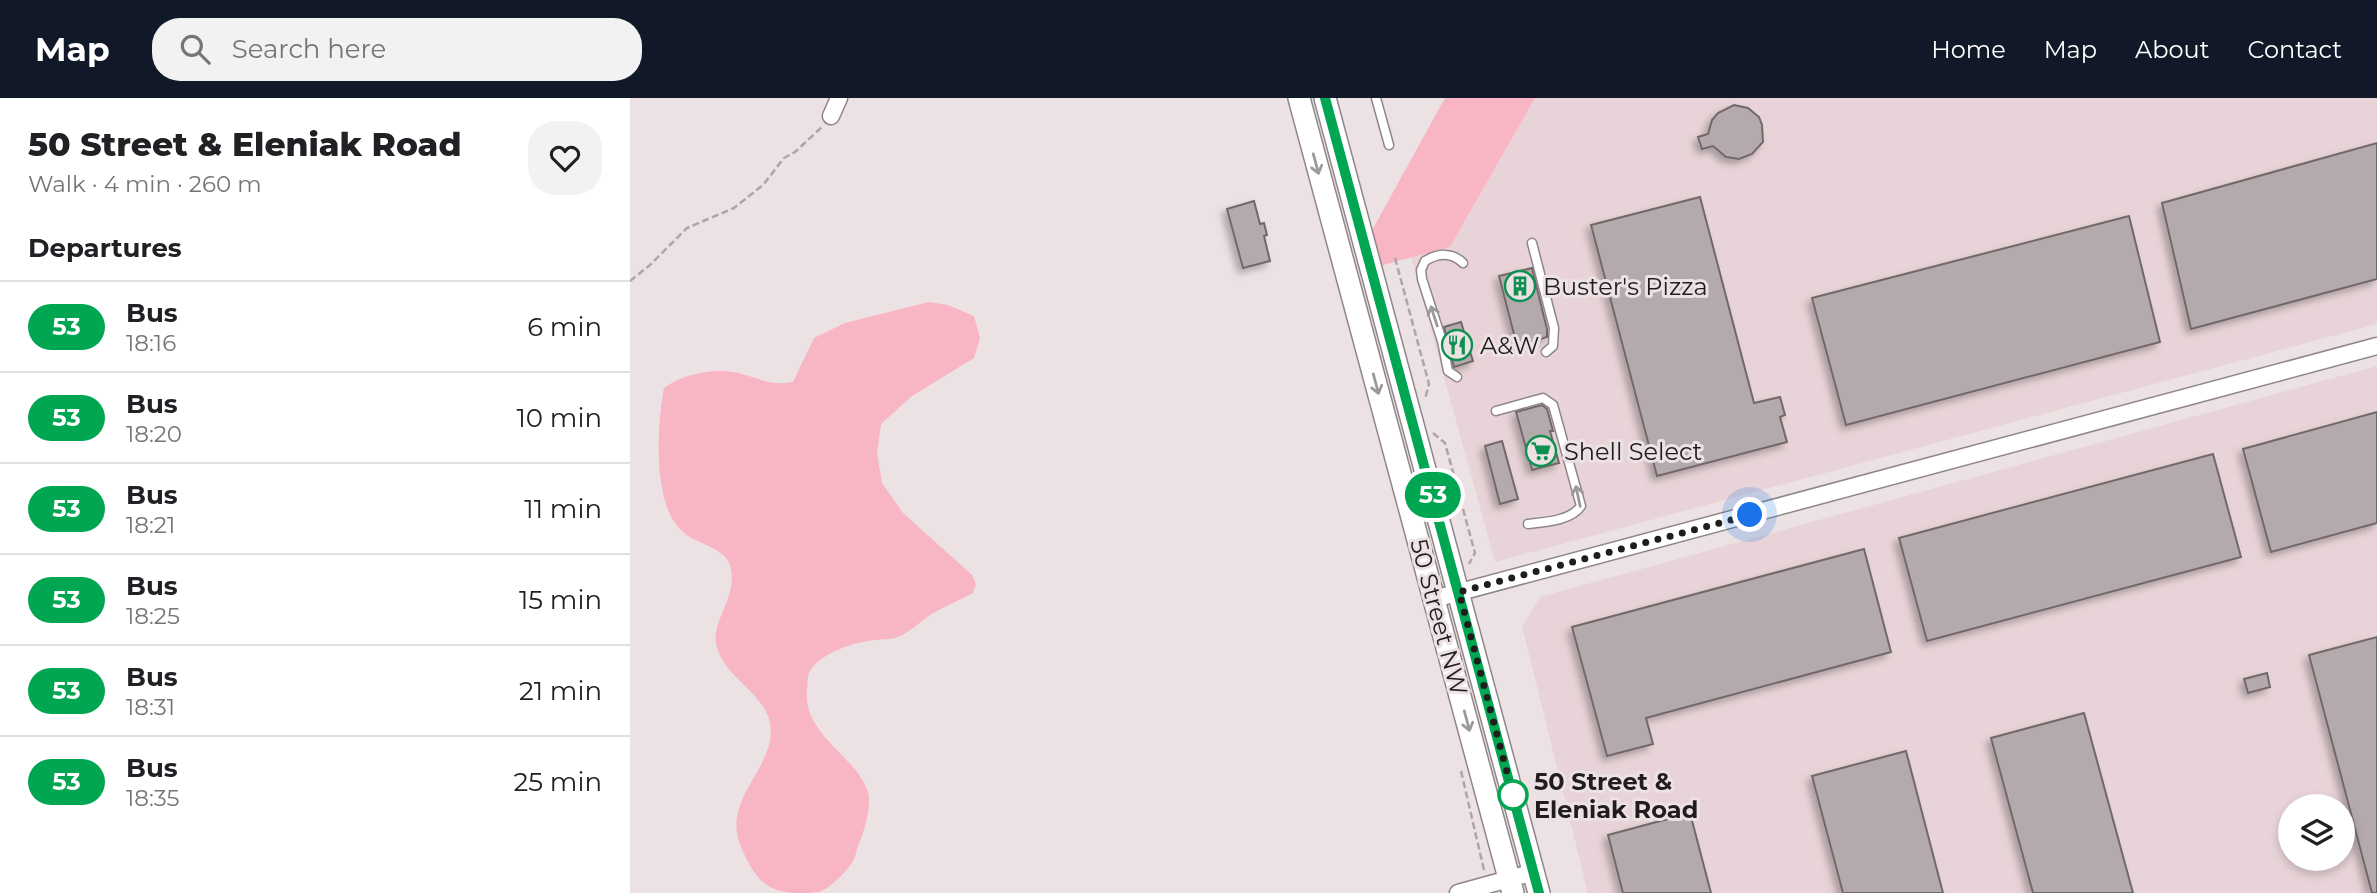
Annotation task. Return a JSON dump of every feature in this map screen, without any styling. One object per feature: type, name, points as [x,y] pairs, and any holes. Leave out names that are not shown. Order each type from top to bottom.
[{"type":"main road","name":"50 Street NW","points":[[1299,98],[1511,886]]},
{"type":"main road","name":"50 Street NW","points":[[1325,98],[1539,893]]},
{"type":"street","points":[[831,116],[839,98]]},
{"type":"street","points":[[1434,599],[2377,346]]},
{"type":"street","points":[[1458,893],[1511,886],[1534,872]]},
{"type":"lane","points":[[1376,98],[1389,145]]},
{"type":"lane","points":[[1532,243],[1554,328],[1553,346],[1546,352]]},
{"type":"lane","points":[[1457,377],[1448,371],[1421,270],[1425,261],[1442,255],[1457,257],[1464,262]]},
{"type":"lane","points":[[1496,411],[1543,398],[1553,405],[1581,506],[1565,517],[1528,524]]},
{"type":"path","points":[[630,281],[687,229],[734,208],[763,185],[779,163],[817,135],[831,116]]},
{"type":"path","points":[[1395,258],[1429,384],[1425,399]]},
{"type":"path","points":[[1433,433],[1445,443],[1475,553],[1469,564]]},
{"type":"shaded area","points":[[1445,98],[1535,98],[1450,247],[1379,266],[1370,234]]},
{"type":"shaded area","points":[[1535,98],[2377,98],[2377,324],[1495,562],[1411,257],[1450,247]]},
{"type":"shaded area","points":[[929,302],[948,305],[974,316],[980,338],[974,358],[912,396],[881,424],[877,453],[882,483],[903,513],[972,575],[976,584],[973,593],[935,612],[904,634],[857,643],[837,650],[820,660],[809,673],[808,705],[813,719],[862,779],[868,792],[868,813],[853,861],[832,884],[816,892],[777,890],[768,886],[756,874],[741,847],[737,828],[738,811],[744,795],[768,749],[771,733],[768,716],[756,697],[725,664],[716,643],[718,625],[731,586],[730,565],[722,554],[683,532],[673,520],[666,504],[659,464],[664,388],[688,376],[715,371],[733,372],[777,383],[793,382],[814,338],[845,323]]},
{"type":"shaded area","points":[[2377,366],[2377,893],[1588,893],[1522,626],[1540,597]]},
{"type":"building","points":[[1734,105],[1748,108],[1759,117],[1763,142],[1752,154],[1739,159],[1726,157],[1713,146],[1702,149],[1698,137],[1708,134],[1712,120],[1718,113]]},
{"type":"building","points":[[2377,143],[2377,279],[2191,329],[2162,203]]},
{"type":"building","points":[[1700,197],[1754,403],[1780,397],[1785,415],[1780,417],[1787,442],[1657,476],[1591,225]]},
{"type":"building","points":[[1254,201],[1260,224],[1264,223],[1270,261],[1243,268],[1227,209]]},
{"type":"building","points":[[2129,216],[2160,342],[1846,425],[1812,298]]},
{"type":"building","points":[[1532,268],[1547,337],[1517,346],[1499,276]]},
{"type":"building","name":"A&W","points":[[1461,322],[1473,361],[1454,367],[1444,327]]},
{"type":"building","points":[[1542,405],[1547,409],[1559,463],[1532,470],[1516,412]]},
{"type":"building","points":[[2377,412],[2377,523],[2271,552],[2243,449]]},
{"type":"building","points":[[1502,441],[1518,499],[1500,504],[1485,446]]},
{"type":"building","points":[[2213,454],[2241,557],[1927,641],[1899,538]]},
{"type":"building","points":[[1864,549],[1891,652],[1646,718],[1653,744],[1607,756],[1572,627]]},
{"type":"building","points":[[2377,637],[2377,893],[2372,893],[2355,829],[2355,794],[2346,794],[2309,655]]},
{"type":"building","points":[[2267,673],[2270,687],[2248,693],[2244,679]]},
{"type":"building","points":[[2084,713],[2133,893],[2033,893],[1991,738]]},
{"type":"building","points":[[1906,751],[1943,893],[1843,893],[1812,776]]},
{"type":"building","points":[[1690,813],[1711,893],[1623,893],[1608,835]]},
{"type":"bus line","name":"53","points":[[1325,98],[1539,893]]},
{"type":"place","name":"Buster's Pizza","points":[[1520,286]]},
{"type":"place","name":"A&W","points":[[1457,345]]},
{"type":"place","name":"Shell Select","points":[[1541,451]]},
{"type":"place","name":"50 Street & Eleniak Road","points":[[1513,795]]},
{"type":"route","points":[[1513,795],[1459,592],[1750,515]]}]
